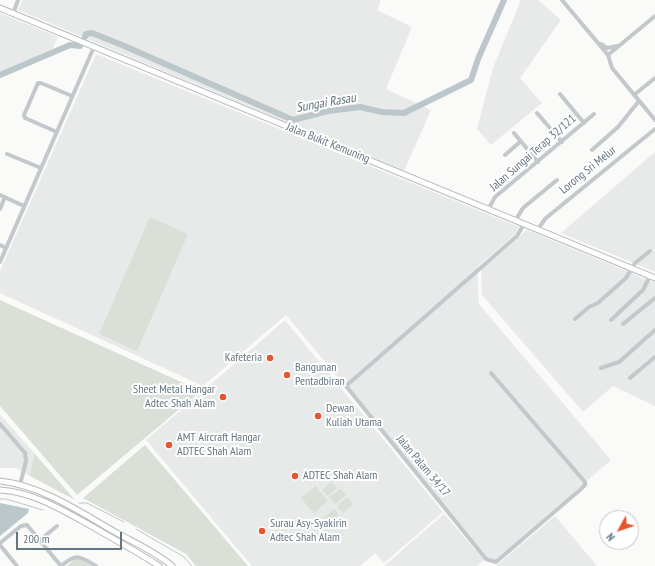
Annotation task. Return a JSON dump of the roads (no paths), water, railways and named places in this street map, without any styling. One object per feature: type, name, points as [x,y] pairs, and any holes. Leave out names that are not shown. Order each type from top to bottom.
[{"type":"main road","name":"Jalan Bukit Kemuning","points":[[0,8],[653,277]]},
{"type":"main road","points":[[0,481],[20,485],[54,498],[140,546],[172,566]]},
{"type":"main road","points":[[0,490],[20,493],[46,502],[125,545],[159,566]]},
{"type":"street","points":[[13,14],[18,0]]},
{"type":"street","points":[[562,0],[608,55],[612,68],[655,120]]},
{"type":"street","points":[[608,55],[655,16]]},
{"type":"street","points":[[590,34],[607,48],[621,44]]},
{"type":"street","points":[[0,262],[94,47]]},
{"type":"street","points":[[634,96],[655,78]]},
{"type":"street","points":[[57,132],[25,118],[24,115],[34,88],[40,82],[72,96]]},
{"type":"street","points":[[560,94],[584,123]]},
{"type":"street","points":[[592,150],[618,127],[639,101]]},
{"type":"street","points":[[537,113],[562,142]]},
{"type":"street","name":"Jalan Sungai Terap 32/121","points":[[488,210],[495,197],[594,114]]},
{"type":"street","name":"Lorong Sri Melur","points":[[537,230],[543,221],[655,129]]},
{"type":"street","points":[[514,133],[538,162]]},
{"type":"street","points":[[505,155],[521,141]]},
{"type":"street","points":[[7,154],[41,168]]},
{"type":"street","points":[[515,221],[523,208],[557,180]]},
{"type":"street","points":[[0,195],[24,206]]},
{"type":"street","points":[[0,209],[5,197]]},
{"type":"street","name":"Jalan Palam 34/17","points":[[491,373],[583,479],[585,485],[496,562],[486,559],[346,386],[517,236],[524,224]]},
{"type":"street","points":[[0,245],[6,248]]},
{"type":"street","points":[[575,319],[589,307],[593,307],[604,298],[626,278],[631,269],[650,251]]},
{"type":"street","points":[[611,320],[643,290],[653,277]]},
{"type":"street","points":[[623,324],[655,298]]},
{"type":"street","points":[[601,368],[619,362],[655,330]]},
{"type":"street","points":[[630,378],[655,357]]},
{"type":"street","points":[[0,424],[25,453],[26,461],[20,485]]},
{"type":"street","points":[[17,566],[0,544],[23,525],[30,527],[61,566],[73,557],[77,556],[96,566]]},
{"type":"street","points":[[40,540],[57,526]]},
{"type":"waterway","name":"Sungai Rasau","points":[[85,37],[86,34],[92,33],[293,120],[328,111],[360,107],[382,112],[404,113],[471,80],[478,59],[504,0]]},
{"type":"waterway","name":"Sungai Rasau","points":[[0,75],[70,45],[80,46]]},
{"type":"waterway","points":[[0,499],[6,499],[43,510]]},
{"type":"waterway","points":[[79,503],[87,503],[124,522]]},
{"type":"waterway","points":[[136,529],[184,557],[192,566]]},
{"type":"place","name":"Kafeteria","points":[[270,358]]},
{"type":"place","name":"Bangunan Pentadbiran","points":[[287,375]]},
{"type":"place","name":"Sheet Metal Hangar Adtec Shah Alam","points":[[223,397]]},
{"type":"place","name":"Dewan Kuliah Utama","points":[[318,416]]},
{"type":"place","name":"AMT Aircraft Hangar ADTEC Shah Alam","points":[[169,445]]},
{"type":"place","name":"ADTEC Shah Alam","points":[[295,476]]},
{"type":"place","name":"Surau Asy-Syakirin Adtec Shah Alam","points":[[262,531]]}]
